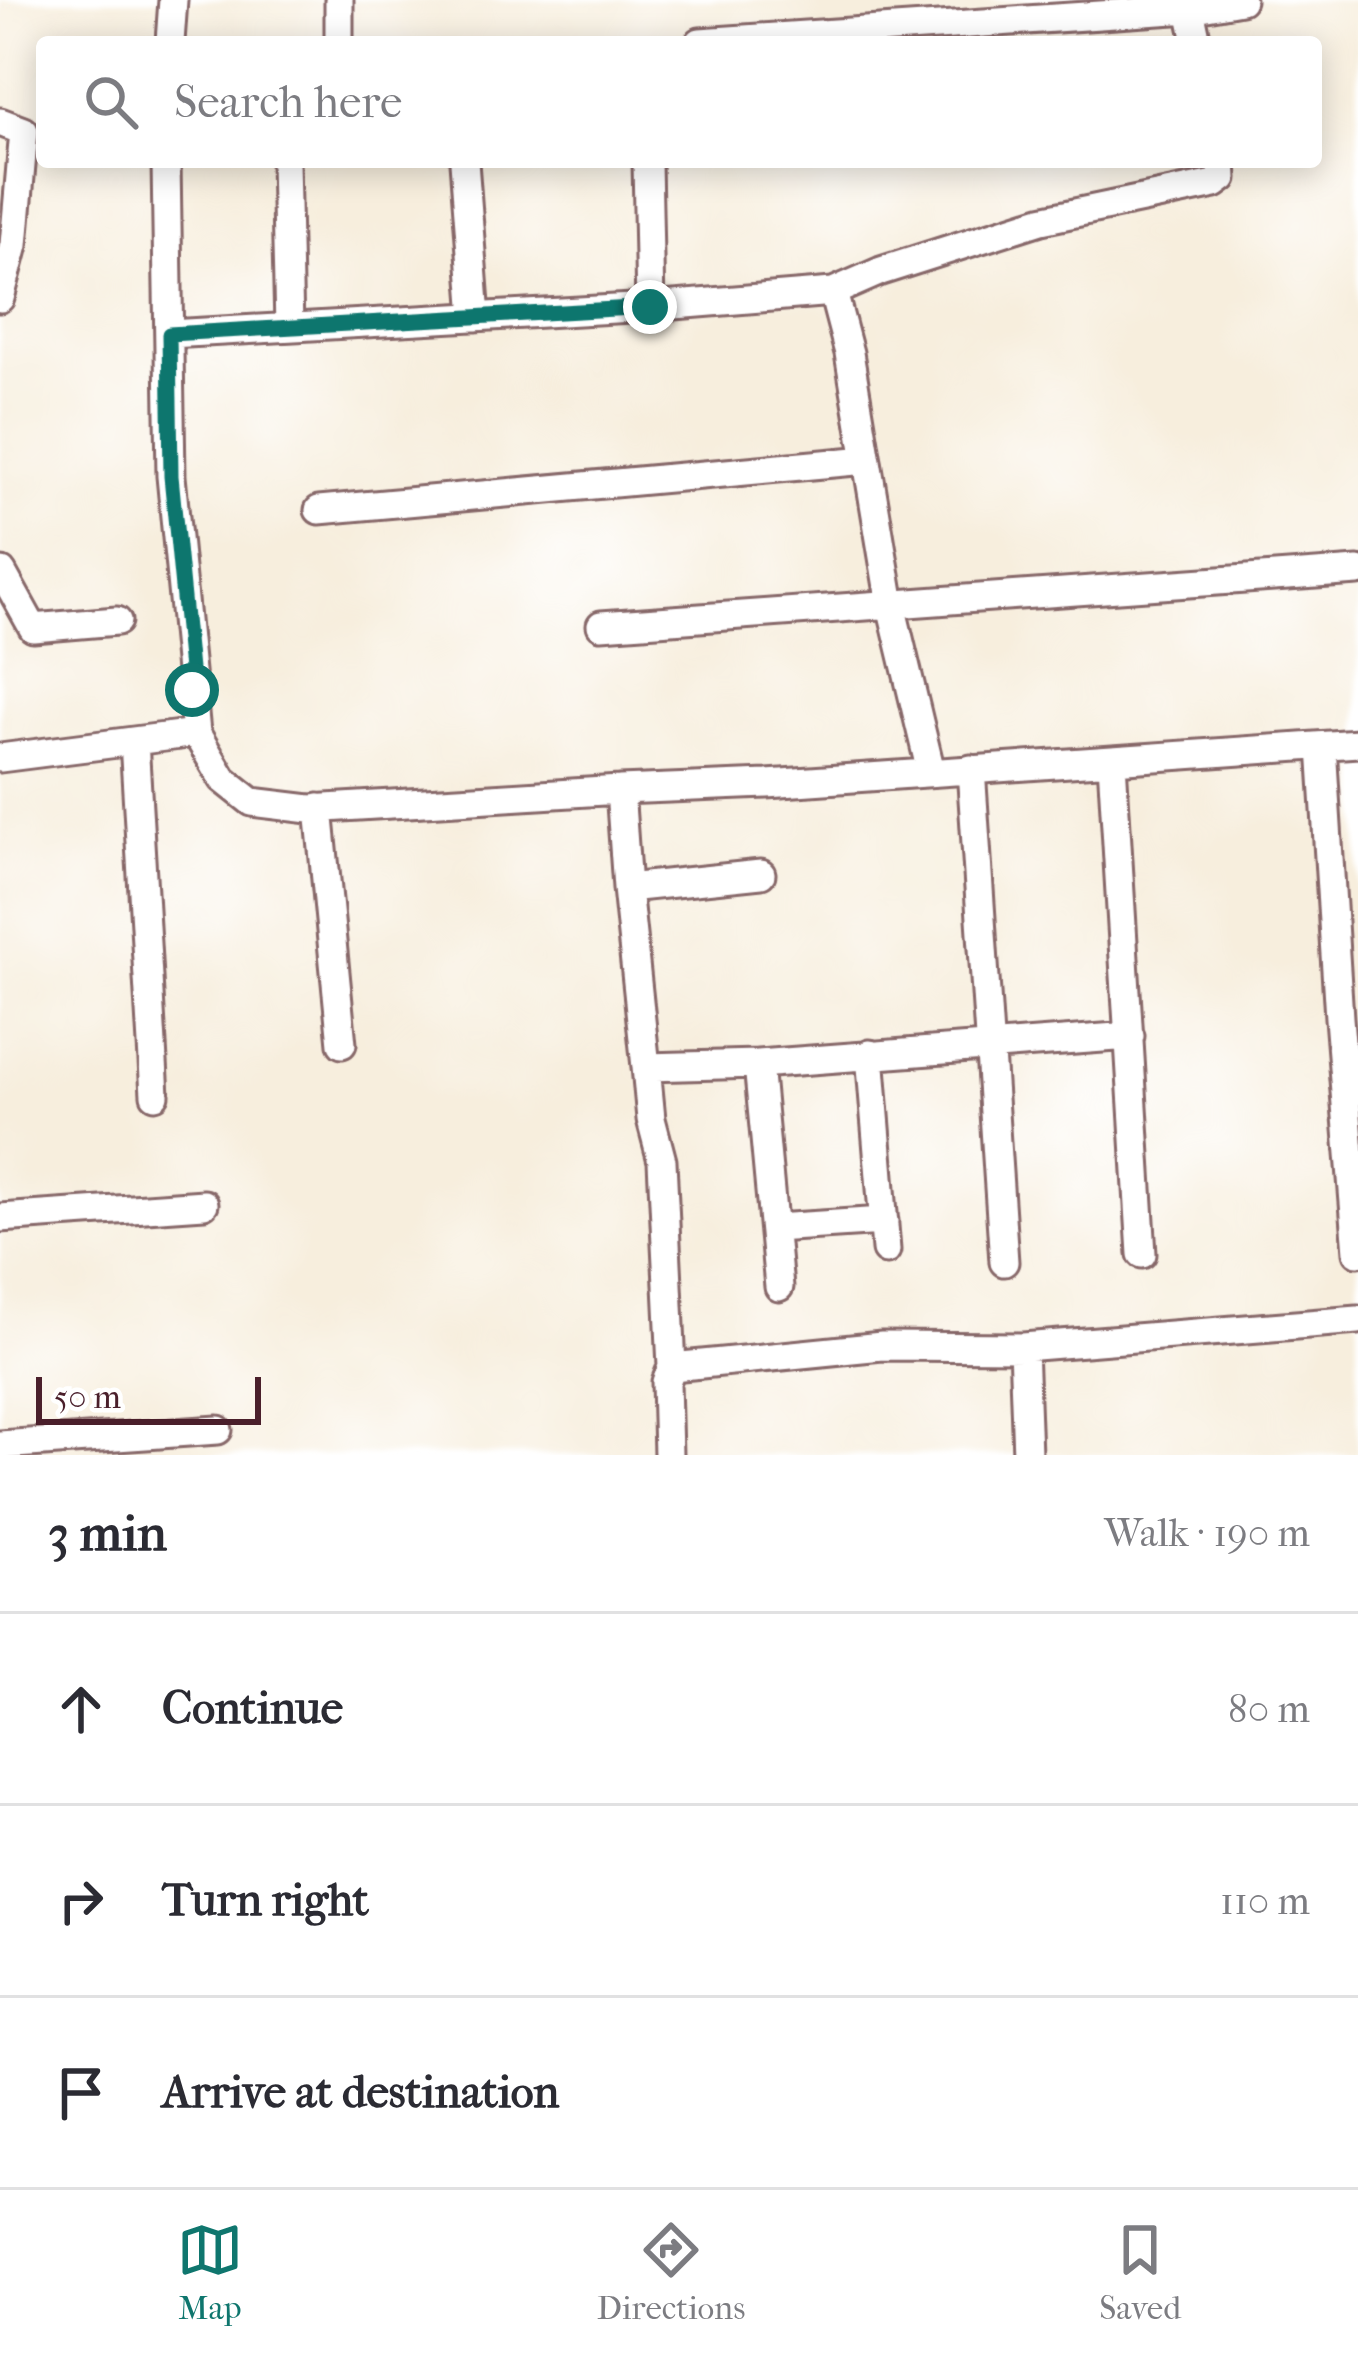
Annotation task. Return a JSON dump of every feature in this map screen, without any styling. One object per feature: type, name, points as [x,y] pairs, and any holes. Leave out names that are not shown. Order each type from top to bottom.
[{"type":"street","points":[[170,36],[173,0]]},
{"type":"street","points":[[339,0],[339,36]]},
{"type":"street","points":[[789,36],[1190,9],[1241,0]]},
{"type":"street","points":[[1190,9],[1196,36]]},
{"type":"street","points":[[0,122],[24,131],[14,245],[0,298]]},
{"type":"street","points":[[166,168],[171,476],[196,733],[223,779],[252,802],[319,808],[767,784],[1358,743]]},
{"type":"street","points":[[285,168],[289,327]]},
{"type":"street","points":[[464,168],[476,317]]},
{"type":"street","points":[[646,168],[650,307]]},
{"type":"street","points":[[169,334],[833,292],[881,271],[1041,220],[1215,184],[1223,178],[1222,168]]},
{"type":"street","points":[[833,292],[849,353],[891,604],[931,772]]},
{"type":"street","points":[[319,510],[867,460]]},
{"type":"street","points":[[601,626],[1358,571]]},
{"type":"street","points":[[0,572],[34,628],[117,621]]},
{"type":"street","points":[[0,758],[196,733]]},
{"type":"street","points":[[134,740],[154,1095]]},
{"type":"street","points":[[1322,746],[1358,1252]]},
{"type":"street","points":[[1112,762],[1142,1254]]},
{"type":"street","points":[[971,769],[1004,1262]]},
{"type":"street","points":[[620,790],[651,1119],[662,1161],[672,1367],[666,1382],[668,1455]]},
{"type":"street","points":[[319,808],[342,1044]]},
{"type":"street","points":[[626,888],[760,874]]},
{"type":"street","points":[[646,1067],[758,1064],[1130,1036]]},
{"type":"street","points":[[870,1054],[886,1250]]},
{"type":"street","points":[[758,1064],[779,1287]]},
{"type":"street","points":[[0,1218],[205,1204]]},
{"type":"street","points":[[774,1228],[884,1221]]},
{"type":"street","points":[[672,1367],[883,1346],[1023,1348],[1358,1320]]},
{"type":"street","points":[[1023,1348],[1027,1455]]},
{"type":"street","points":[[0,1444],[218,1430]]},
{"type":"route","points":[[192,690],[171,476],[169,334],[650,307]]}]
